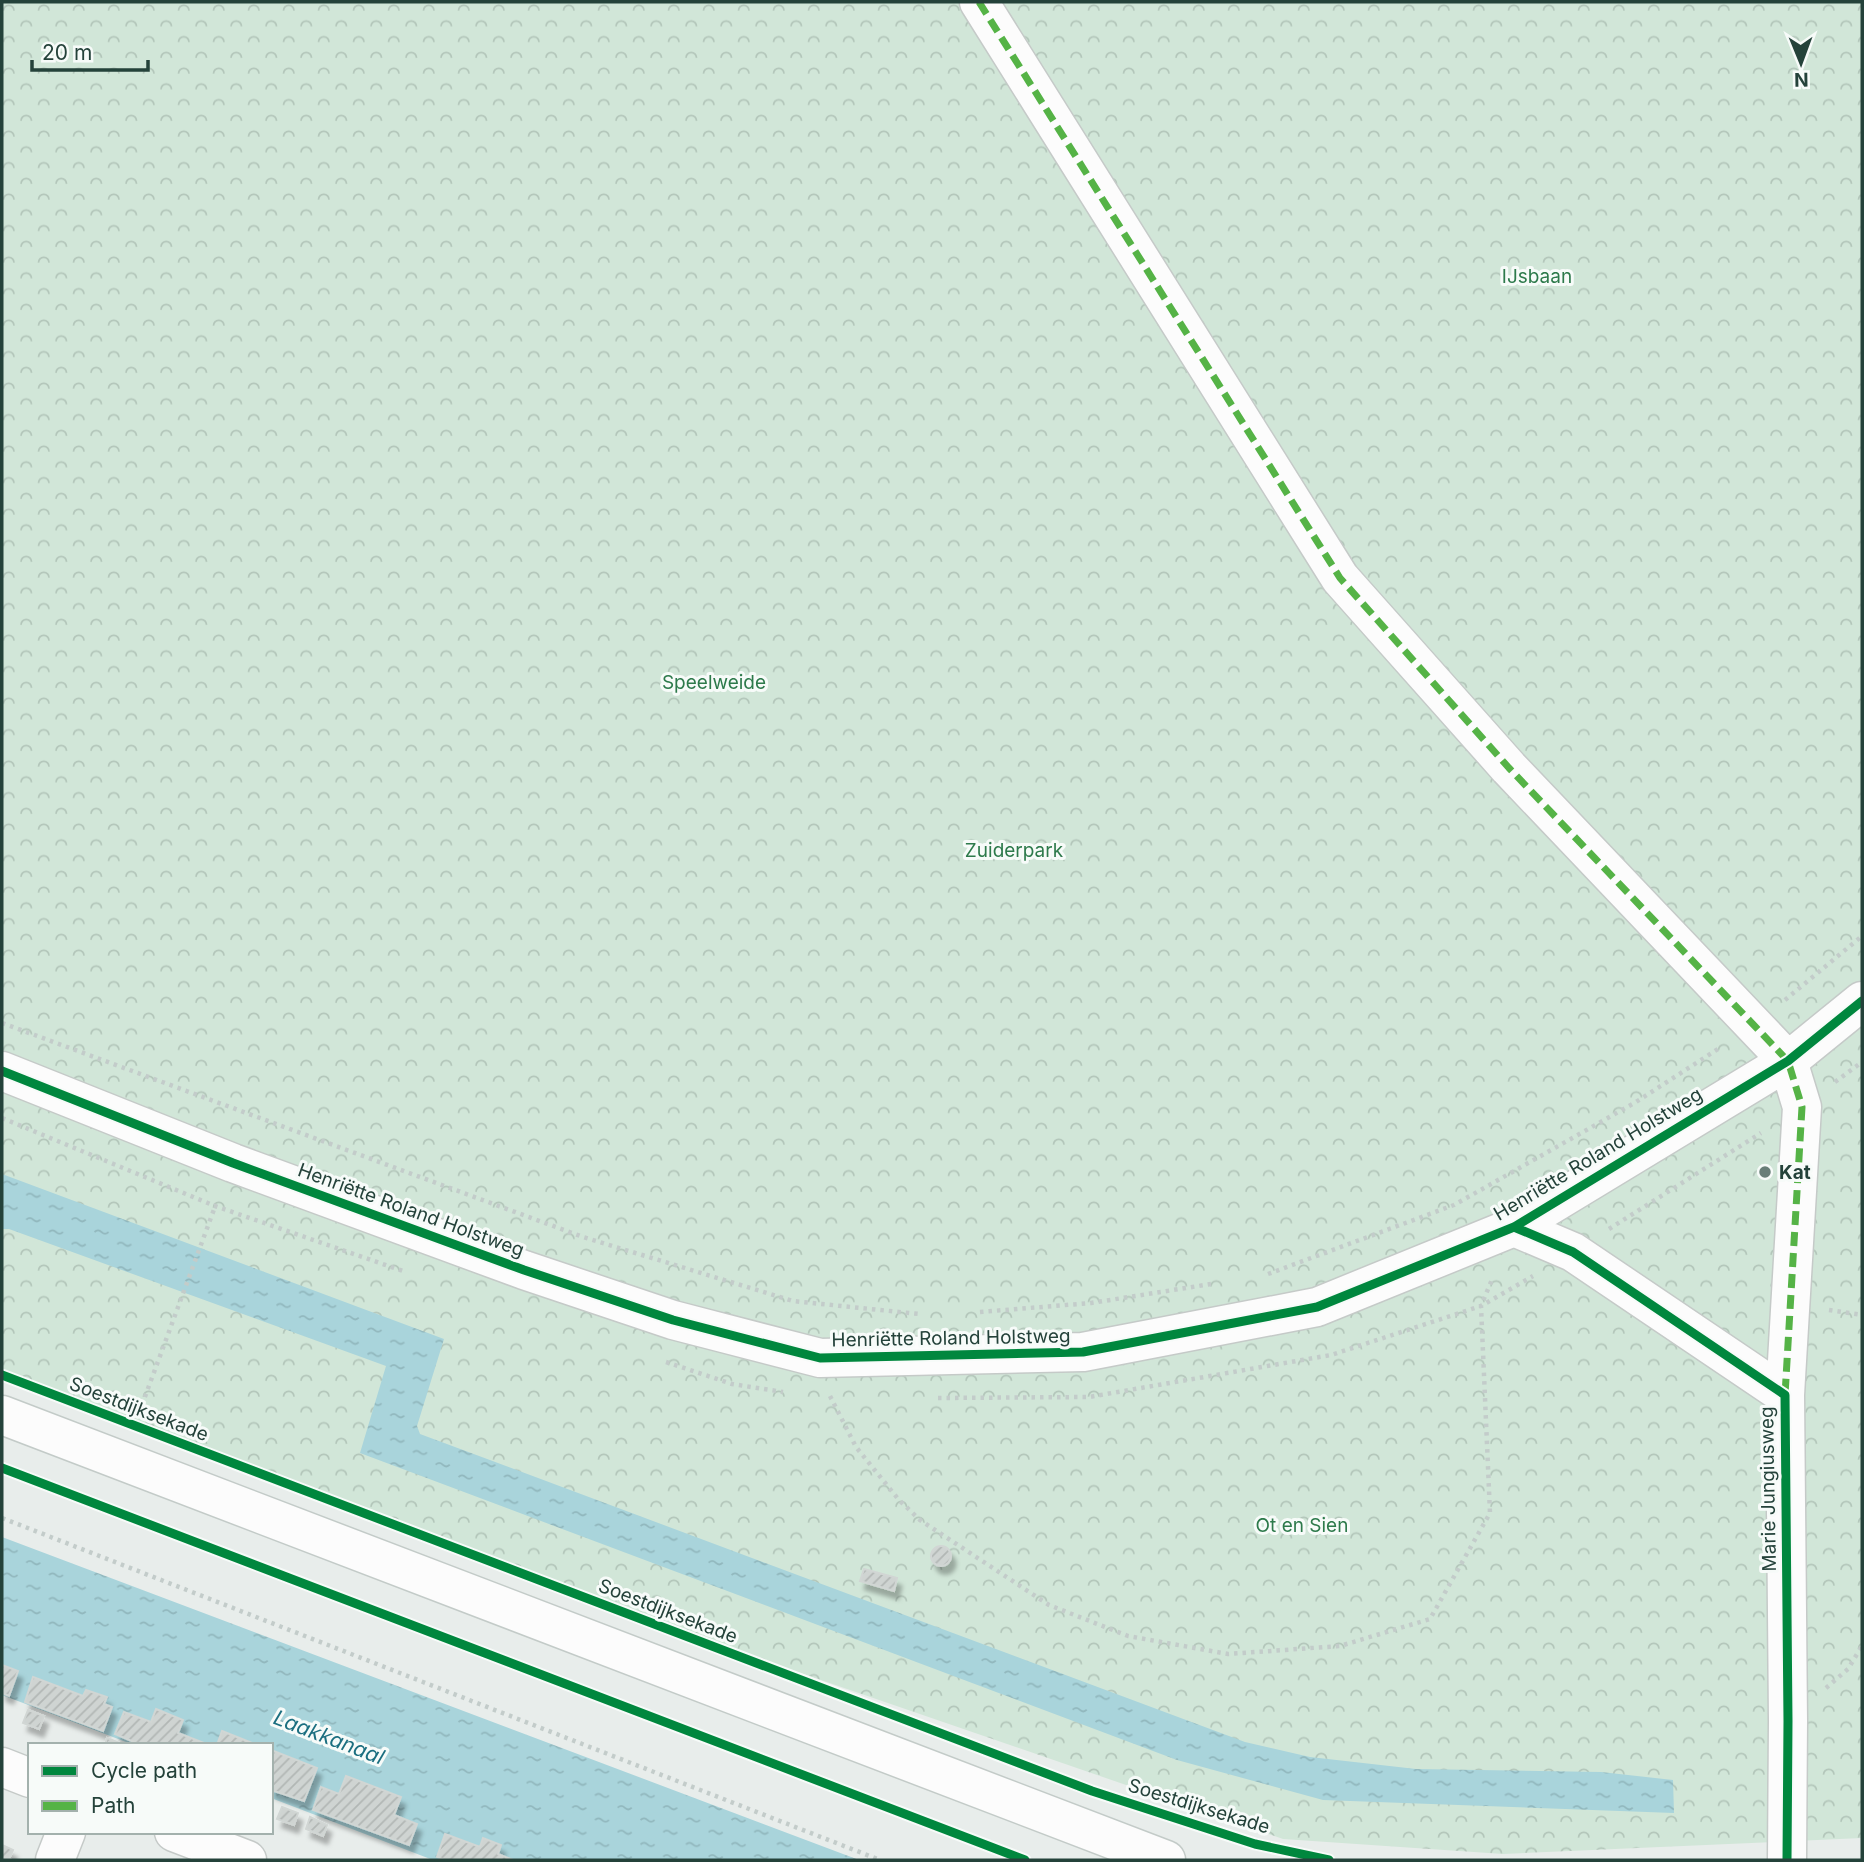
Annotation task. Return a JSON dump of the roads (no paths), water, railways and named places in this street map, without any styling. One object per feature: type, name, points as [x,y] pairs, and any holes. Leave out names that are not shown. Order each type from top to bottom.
[{"type":"street","points":[[979,2],[1340,578],[1509,768],[1788,1061]]},
{"type":"street","name":"Henriëtte Roland Holstweg","points":[[2,1071],[233,1163],[524,1270],[673,1320],[820,1358],[1083,1352],[1317,1307],[1514,1227],[1788,1061],[1862,1001]]},
{"type":"street","name":"Marie Jungiusweg","points":[[1787,1860],[1785,1395],[1802,1107],[1788,1061]]},
{"type":"street","name":"Marie Jungiusweg","points":[[1514,1227],[1573,1252],[1785,1395]]},
{"type":"street","points":[[2,1415],[1167,1860]]},
{"type":"street","points":[[2,1767],[28,1777]]},
{"type":"street","points":[[55,1860],[65,1834]]},
{"type":"street","points":[[179,1834],[247,1860]]},
{"type":"water","points":[[2,1174],[444,1339],[417,1426],[420,1434],[1245,1742],[1310,1757],[1416,1769],[1601,1772],[1673,1780],[1674,1813],[1323,1800],[1177,1760],[360,1453],[386,1366],[9,1229],[2,1229]]},
{"type":"water","name":"Laakkanaal","points":[[2,1537],[859,1860],[433,1860],[273,1799],[273,1743],[129,1743],[2,1695]]},
{"type":"place","name":"Kat","points":[[1765,1172]]},
{"type":"park label","name":"IJsbaan","points":[[1537,276]]},
{"type":"park label","name":"Speelweide","points":[[714,682]]},
{"type":"park label","name":"Zuiderpark","points":[[1014,850]]},
{"type":"park label","name":"Ot en Sien","points":[[1302,1525]]}]
